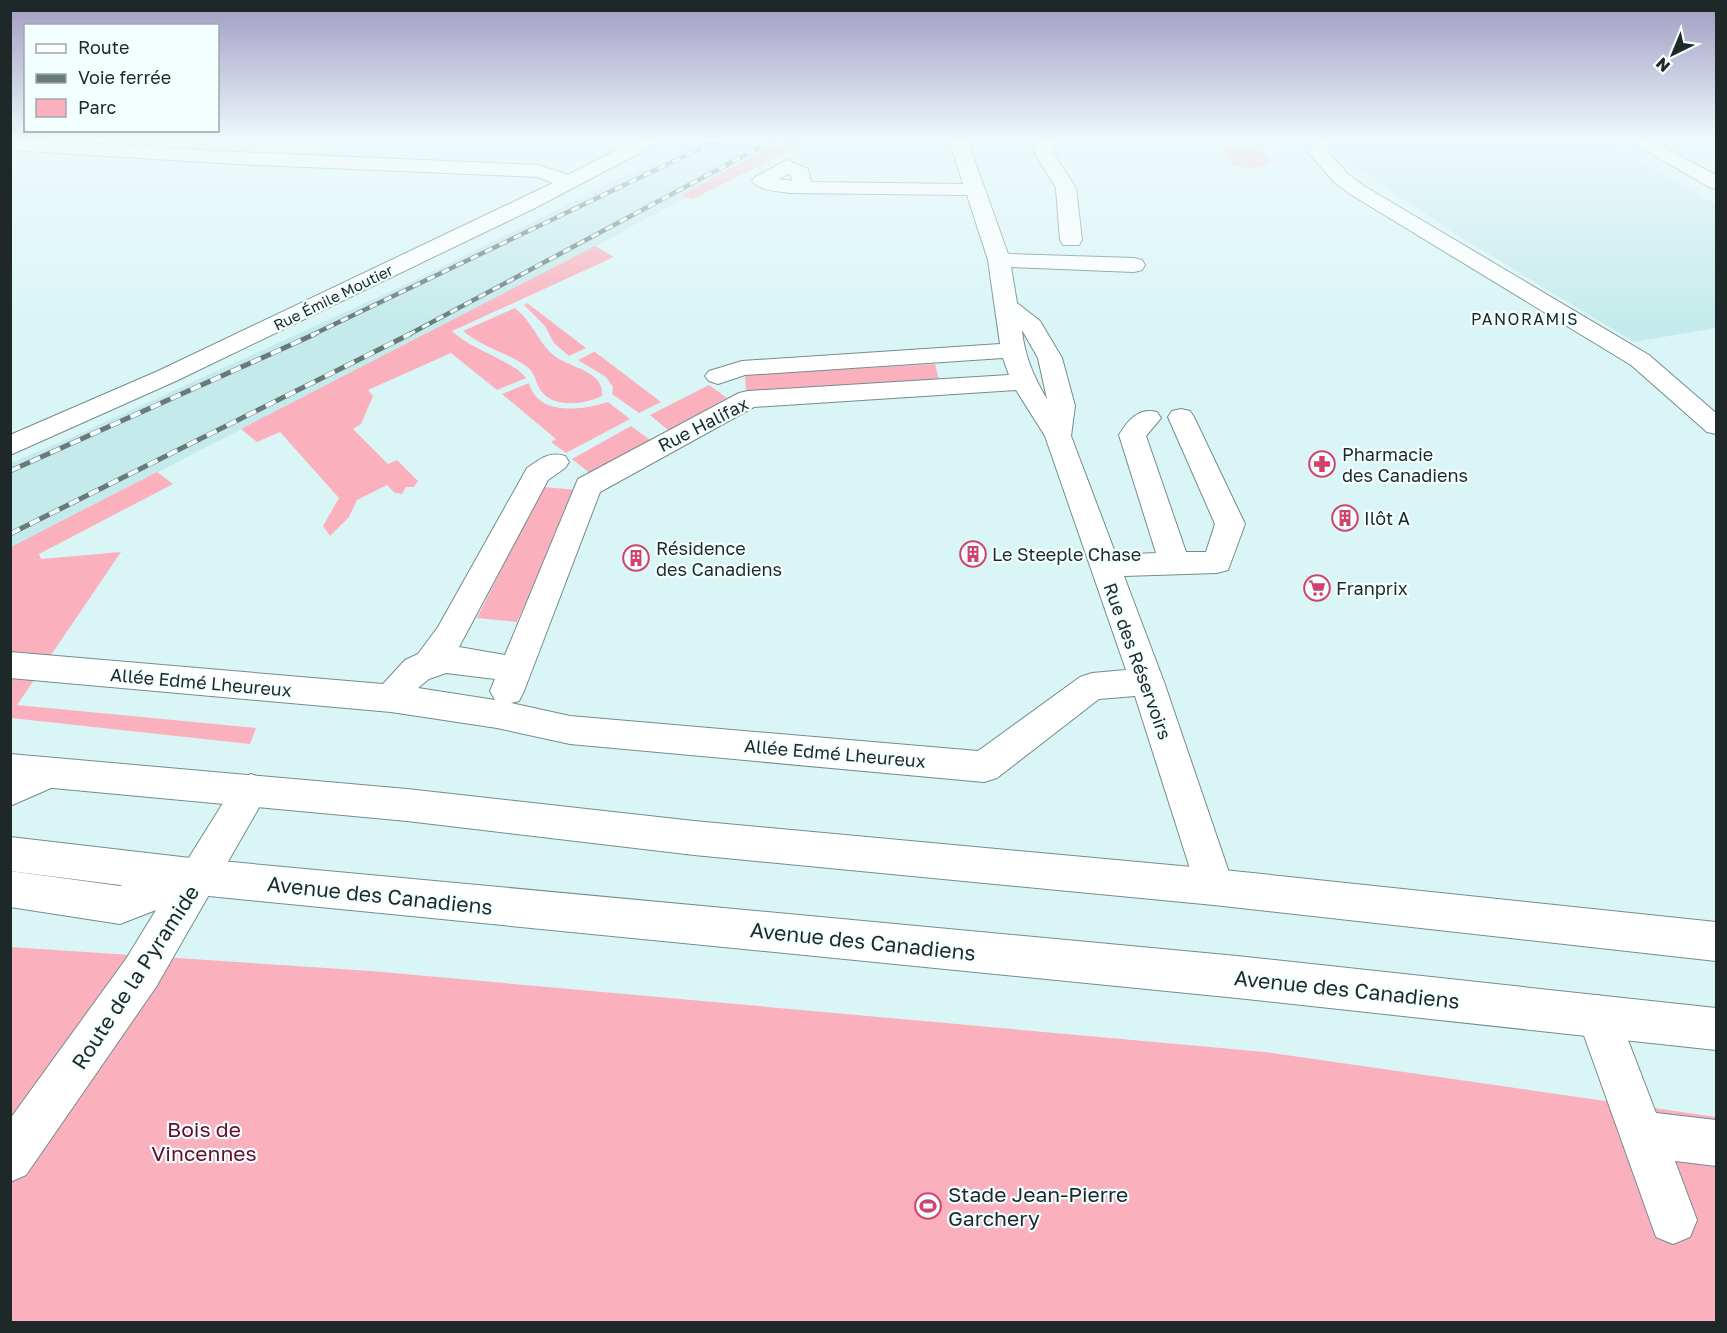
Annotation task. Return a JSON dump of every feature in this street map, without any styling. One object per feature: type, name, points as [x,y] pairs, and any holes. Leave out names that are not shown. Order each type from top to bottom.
[{"type":"street","name":"Rue Émile Moutier","points":[[10,446],[178,371],[533,201]]},
{"type":"street","name":"Rue des Réservoirs","points":[[979,201],[999,260],[1013,350],[1024,382],[1058,436],[1147,682],[1214,887]]},
{"type":"street","points":[[1067,201],[1071,240]]},
{"type":"street","points":[[1376,201],[1547,301],[1640,360],[1716,426]]},
{"type":"street","points":[[999,260],[1134,265]]},
{"type":"street","name":"Rue des Réservoirs","points":[[1006,305],[1032,326],[1050,358],[1062,406],[1058,436]]},
{"type":"street","name":"Rue Halifax","points":[[718,376],[742,368],[1013,350]]},
{"type":"street","name":"Rue Halifax","points":[[515,670],[588,486],[748,399],[1024,382]]},
{"type":"street","points":[[1104,566],[1217,562],[1230,524],[1181,417]]},
{"type":"street","points":[[1148,418],[1132,435],[1175,564]]},
{"type":"street","points":[[391,698],[403,678],[431,661],[449,636],[537,474],[555,462]]},
{"type":"street","points":[[431,661],[461,660],[515,670],[497,714]]},
{"type":"street","name":"Allée Edmé Lheureux","points":[[10,665],[391,698],[497,714],[570,729],[984,767],[1092,686],[1147,682]]},
{"type":"street","points":[[10,790],[28,771],[251,790],[694,838],[1214,887],[1716,942]]},
{"type":"street","name":"Route de la Pyramide","points":[[10,1159],[104,1029],[251,790]]},
{"type":"street","name":"Avenue des Canadiens","points":[[10,854],[199,877],[1214,975],[1716,1029]]},
{"type":"street","points":[[10,889],[120,905],[199,877]]},
{"type":"street","points":[[1598,1016],[1673,1220]]},
{"type":"street","points":[[1642,1134],[1716,1143]]},
{"type":"shaded area","points":[[574,201],[679,201],[11,548],[11,463],[409,283]]},
{"type":"shaded area","points":[[1407,201],[1711,201],[1716,204],[1716,328],[1634,342],[1457,235]]},
{"type":"green space","points":[[595,246],[614,257],[452,331],[470,344],[512,366],[526,378],[497,390],[451,353],[368,390],[373,396],[361,424],[353,429],[388,464],[397,460],[418,481],[414,487],[406,487],[402,494],[395,493],[387,485],[357,500],[349,517],[330,536],[323,526],[339,498],[280,432],[257,442],[241,429]]},
{"type":"green space","points":[[527,303],[586,348],[569,356],[554,343],[545,326],[524,305]]},
{"type":"green space","points":[[515,308],[527,320],[550,352],[598,381],[602,388],[602,396],[579,403],[562,403],[547,397],[541,391],[532,372],[525,366],[477,341],[463,331]]},
{"type":"green space","points":[[595,352],[661,402],[639,413],[612,394],[613,387],[606,377],[578,360]]},
{"type":"green space","points":[[935,364],[939,380],[746,392],[745,375]]},
{"type":"green space","points":[[529,383],[534,394],[551,406],[574,408],[608,402],[630,419],[566,453],[551,442],[556,439],[502,394]]},
{"type":"green space","points":[[709,385],[727,398],[668,430],[650,415]]},
{"type":"green space","points":[[631,426],[650,440],[591,474],[572,459]]},
{"type":"green space","points":[[157,472],[173,484],[39,554],[41,559],[121,552],[17,705],[256,728],[250,744],[11,718],[11,547]]},
{"type":"green space","points":[[543,487],[578,490],[517,622],[477,618]]},
{"type":"green space","name":"Bois de Vincennes","points":[[10,947],[371,971],[1265,1052],[1716,1117],[1716,1322],[11,1322]]},
{"type":"railway","points":[[312,335],[591,201]]},
{"type":"railway","points":[[408,335],[659,201]]},
{"type":"railway","points":[[10,471],[315,334]]},
{"type":"railway","points":[[10,534],[408,335]]},
{"type":"place","name":"Pharmacie des Canadiens","points":[[1322,464]]},
{"type":"place","name":"Ilôt A","points":[[1345,518]]},
{"type":"place","name":"Le Steeple Chase","points":[[973,554]]},
{"type":"place","name":"Résidence des Canadiens","points":[[636,558]]},
{"type":"place","name":"Franprix","points":[[1317,588]]},
{"type":"place","name":"Stade Jean-Pierre Garchery","points":[[928,1206]]},
{"type":"district","name":"PANORAMIS","points":[[1525,319]]}]
